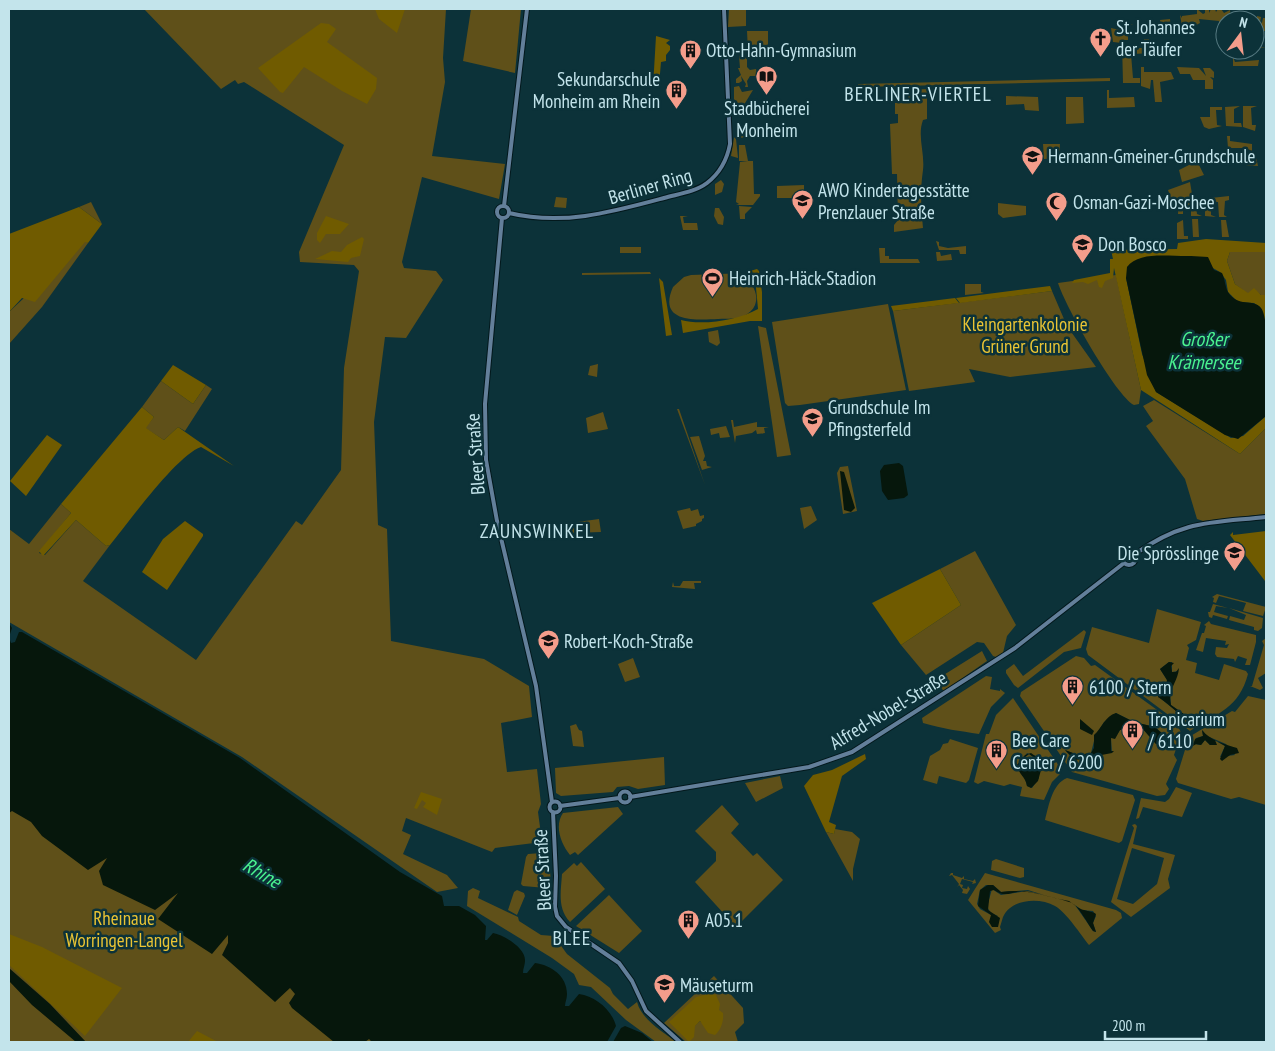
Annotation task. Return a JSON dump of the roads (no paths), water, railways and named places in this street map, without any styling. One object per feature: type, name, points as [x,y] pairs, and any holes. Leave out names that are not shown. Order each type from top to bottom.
[{"type":"street","points":[[504,206],[497,210],[498,215],[502,218],[506,218],[509,213],[504,206],[527,9]]},
{"type":"street","name":"Berliner Ring","points":[[509,213],[558,219],[583,218],[687,191],[702,186],[713,178],[725,160],[730,144],[724,9]]},
{"type":"street","name":"Bleer Straße","points":[[502,218],[485,404],[486,460],[497,521],[536,686],[552,802]]},
{"type":"street","name":"Alfred-Nobel-Straße","points":[[1135,554],[1162,536],[1188,526],[1266,517]]},
{"type":"street","name":"Alfred-Nobel-Straße","points":[[1124,563],[1122,558],[1125,552],[1135,554]]},
{"type":"street","name":"Alfred-Nobel-Straße","points":[[630,796],[809,767],[852,752],[1000,658],[1082,598],[1124,563],[1133,564],[1136,558],[1135,554]]},
{"type":"street","points":[[560,806],[619,798],[625,803],[629,801],[630,796],[628,792],[623,792],[619,798]]},
{"type":"street","points":[[556,801],[560,806],[559,811],[553,812],[549,807],[552,802],[556,801]]},
{"type":"street","name":"Bleer Straße","points":[[553,812],[556,876],[554,907],[557,916],[563,925],[619,963],[632,981],[646,1011],[680,1042]]},
{"type":"water","name":"Großer Krämersee","points":[[1148,256],[1208,257],[1214,270],[1222,273],[1227,290],[1232,297],[1236,300],[1258,305],[1264,315],[1267,342],[1266,416],[1238,439],[1225,435],[1156,392],[1147,375],[1126,278],[1127,267],[1132,262]]},
{"type":"water","points":[[899,463],[903,466],[908,495],[904,498],[888,500],[882,491],[880,471],[884,465]]},
{"type":"water","points":[[840,471],[844,472],[855,508],[851,512],[844,510]]},
{"type":"water","points":[[9,623],[12,628],[9,637]]},
{"type":"water","name":"Rhine","points":[[19,632],[22,632],[240,758],[400,872],[442,896],[444,906],[459,906],[475,915],[486,926],[485,940],[493,933],[498,934],[514,943],[522,951],[525,961],[523,973],[527,973],[535,963],[547,966],[557,972],[566,988],[565,1006],[569,1006],[579,994],[597,1001],[607,1009],[616,1026],[607,1042],[372,1042],[369,1039],[365,1042],[334,1042],[292,1008],[289,1003],[295,994],[290,988],[275,1002],[222,955],[228,943],[228,935],[212,954],[158,919],[178,893],[155,910],[103,885],[99,871],[107,858],[88,870],[42,836],[31,822],[12,811],[9,813],[9,637],[11,643],[15,642]]},
{"type":"water","points":[[1169,662],[1174,663],[1171,666],[1172,672],[1176,672],[1179,668],[1170,695],[1171,705],[1196,723],[1186,718],[1158,697],[1158,692],[1165,696],[1167,680],[1160,669]]},
{"type":"water","points":[[1116,713],[1134,722],[1155,727],[1175,746],[1156,744],[1142,728],[1132,724],[1130,730],[1120,730],[1115,739],[1111,738],[1111,751],[1114,751],[1112,753],[1075,760],[1065,750],[1078,755],[1091,753],[1094,748],[1094,735],[1106,719]]},
{"type":"water","points":[[1080,719],[1094,731],[1092,735],[1080,729]]},
{"type":"water","points":[[1202,730],[1215,740],[1217,745],[1210,745],[1205,740],[1201,745],[1196,744],[1193,746],[1195,739],[1203,736]]},
{"type":"water","points":[[1216,741],[1237,748],[1239,753],[1230,755],[1222,761],[1220,759],[1225,746]]},
{"type":"water","points":[[1031,753],[1042,761],[1047,761],[1042,763],[1029,754],[1025,757],[1038,764],[1041,770],[1038,781],[1031,788],[1027,786],[1017,765],[1025,755]]},
{"type":"water","points":[[988,885],[993,885],[1001,892],[1021,891],[1002,894],[994,890],[990,891],[988,910],[1000,918],[998,927],[992,927],[989,922],[991,915],[978,906],[980,890]]},
{"type":"water","points":[[1075,905],[1096,914],[1093,923],[1096,932],[1093,931]]},
{"type":"water","points":[[9,968],[50,1004],[86,1042],[76,1042],[32,1005],[9,981]]},
{"type":"water","points":[[625,1026],[642,1033],[653,1042],[613,1042],[621,1028]]},
{"type":"place","name":"St. Johannes der Täufer","points":[[1100,57]]},
{"type":"place","name":"Otto-Hahn-Gymnasium","points":[[690,69]]},
{"type":"place","name":"Stadbücherei Monheim","points":[[767,96]]},
{"type":"place","name":"Sekundarschule Monheim am Rhein","points":[[676,109]]},
{"type":"place","name":"Hermann-Gmeiner-Grundschule","points":[[1032,175]]},
{"type":"place","name":"AWO Kindertagesstätte Prenzlauer Straße","points":[[802,220]]},
{"type":"place","name":"Osman-Gazi-Moschee","points":[[1057,221]]},
{"type":"place","name":"Don Bosco","points":[[1082,263]]},
{"type":"place","name":"Heinrich-Häck-Stadion","points":[[713,297]]},
{"type":"place","name":"Grundschule Im Pfingsterfeld","points":[[812,437]]},
{"type":"place","name":"Die Sprösslinge","points":[[1235,572]]},
{"type":"place","name":"Robert-Koch-Straße","points":[[548,660]]},
{"type":"place","name":"6100 / Stern","points":[[1073,706]]},
{"type":"place","name":"Tropicarium / 6110","points":[[1132,749]]},
{"type":"place","name":"Bee Care Center / 6200","points":[[996,770]]},
{"type":"place","name":"A05.1","points":[[689,939]]},
{"type":"place","name":"Mäuseturm","points":[[664,1004]]},
{"type":"district","name":"BERLINER-VIERTEL","points":[[918,94]]},
{"type":"district","name":"ZAUNSWINKEL","points":[[537,531]]},
{"type":"district","name":"BLEE","points":[[572,938]]},
{"type":"park label","name":"Kleingartenkolonie Grüner Grund","points":[[1025,335]]},
{"type":"park label","name":"Rheinaue Worringen-Langel","points":[[124,929]]}]
